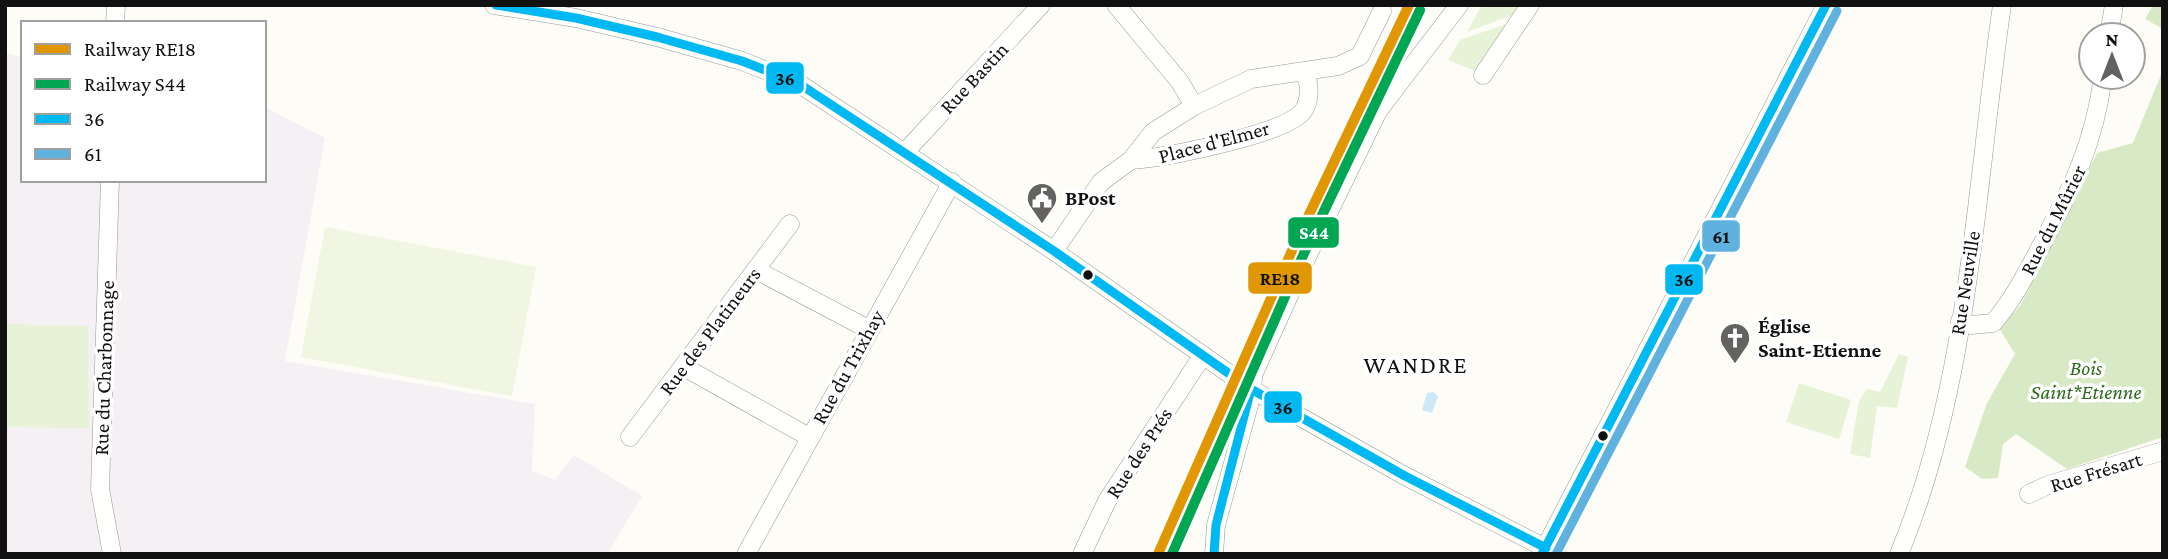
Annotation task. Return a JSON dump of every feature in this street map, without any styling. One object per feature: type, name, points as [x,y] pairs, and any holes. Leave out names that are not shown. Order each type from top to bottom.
[{"type":"street","points":[[494,5],[576,18],[742,61],[798,83],[952,182],[1251,389],[1405,477],[1548,552],[1826,5]]},
{"type":"street","name":"Rue Bastin","points":[[906,151],[1041,5]]},
{"type":"street","points":[[1116,5],[1180,82],[1194,106]]},
{"type":"street","points":[[1214,554],[1216,525],[1249,405],[1254,373],[1378,111],[1459,5]]},
{"type":"street","points":[[1483,75],[1530,5]]},
{"type":"street","name":"Rue Neuville","points":[[1899,554],[1927,482],[1960,321],[2002,5]]},
{"type":"street","points":[[1304,71],[1338,66],[1360,56],[1382,11]]},
{"type":"street","name":"Place d'Elmer","points":[[1054,251],[1101,182],[1131,160],[1153,132],[1194,106],[1251,79],[1304,71],[1309,81],[1304,109],[1298,116],[1268,130],[1151,159],[1131,160]]},
{"type":"street","name":"Rue du Mûrier","points":[[1960,321],[1971,325],[1993,323],[2012,302],[2076,179],[2091,142],[2100,91]]},
{"type":"street","name":"Rue du Charbonnage","points":[[110,182],[100,489],[112,554]]},
{"type":"street","name":"Rue du Trixhay","points":[[747,554],[809,437],[952,182]]},
{"type":"street","name":"Rue des Platineurs","points":[[630,438],[790,224]]},
{"type":"street","points":[[756,270],[870,330]]},
{"type":"street","name":"Rue des Prés","points":[[1082,554],[1107,501],[1203,355]]},
{"type":"street","points":[[684,367],[809,437]]},
{"type":"street","name":"Rue Frésart","points":[[2029,494],[2048,485],[2163,451]]},
{"type":"shaded area","points":[[5,53],[21,57],[21,182],[266,182],[266,108],[325,138],[285,361],[535,404],[532,471],[555,480],[574,455],[642,496],[607,554],[5,554]]},
{"type":"green space","points":[[1482,5],[1520,5],[1515,14],[1467,32]]},
{"type":"green space","points":[[2153,5],[2163,5],[2163,29],[2145,19]]},
{"type":"green space","points":[[1509,23],[1478,72],[1448,60],[1460,40]]},
{"type":"green space","name":"Bois Saint*Etienne","points":[[2163,70],[2163,437],[2067,469],[2016,434],[2003,444],[1998,478],[1982,479],[1965,467],[1987,403],[2015,354],[1999,328],[2020,306],[2097,153],[2133,143]]},
{"type":"green space","points":[[325,227],[536,267],[512,396],[301,357]]},
{"type":"green space","points":[[5,324],[88,326],[89,428],[5,427]]},
{"type":"green space","points":[[1899,354],[1908,357],[1897,408],[1877,406],[1870,458],[1850,454],[1859,401],[1867,389],[1880,392]]},
{"type":"green space","points":[[1799,383],[1851,400],[1839,439],[1786,422]]},
{"type":"water","points":[[1433,392],[1438,396],[1432,413],[1422,410],[1427,393]]},
{"type":"rail line","name":"RE18","points":[[1158,554],[1294,246],[1409,5]]},
{"type":"rail line","name":"S44","points":[[1172,554],[1305,251],[1420,10]]},
{"type":"transit line","name":"36","points":[[496,5],[576,18],[657,37],[742,61],[798,83],[1054,251],[1251,389],[1405,476],[1546,548]]},
{"type":"transit line","name":"36","points":[[1542,554],[1826,5]]},
{"type":"transit line","name":"61","points":[[1556,554],[1837,11]]},
{"type":"transit line","name":"36","points":[[1214,554],[1216,525],[1251,389]]},
{"type":"place","name":"BPost","points":[[1042,225]]},
{"type":"place","name":"Église Saint-Etienne","points":[[1735,365]]},
{"type":"district","name":"WANDRE","points":[[1416,364]]}]
